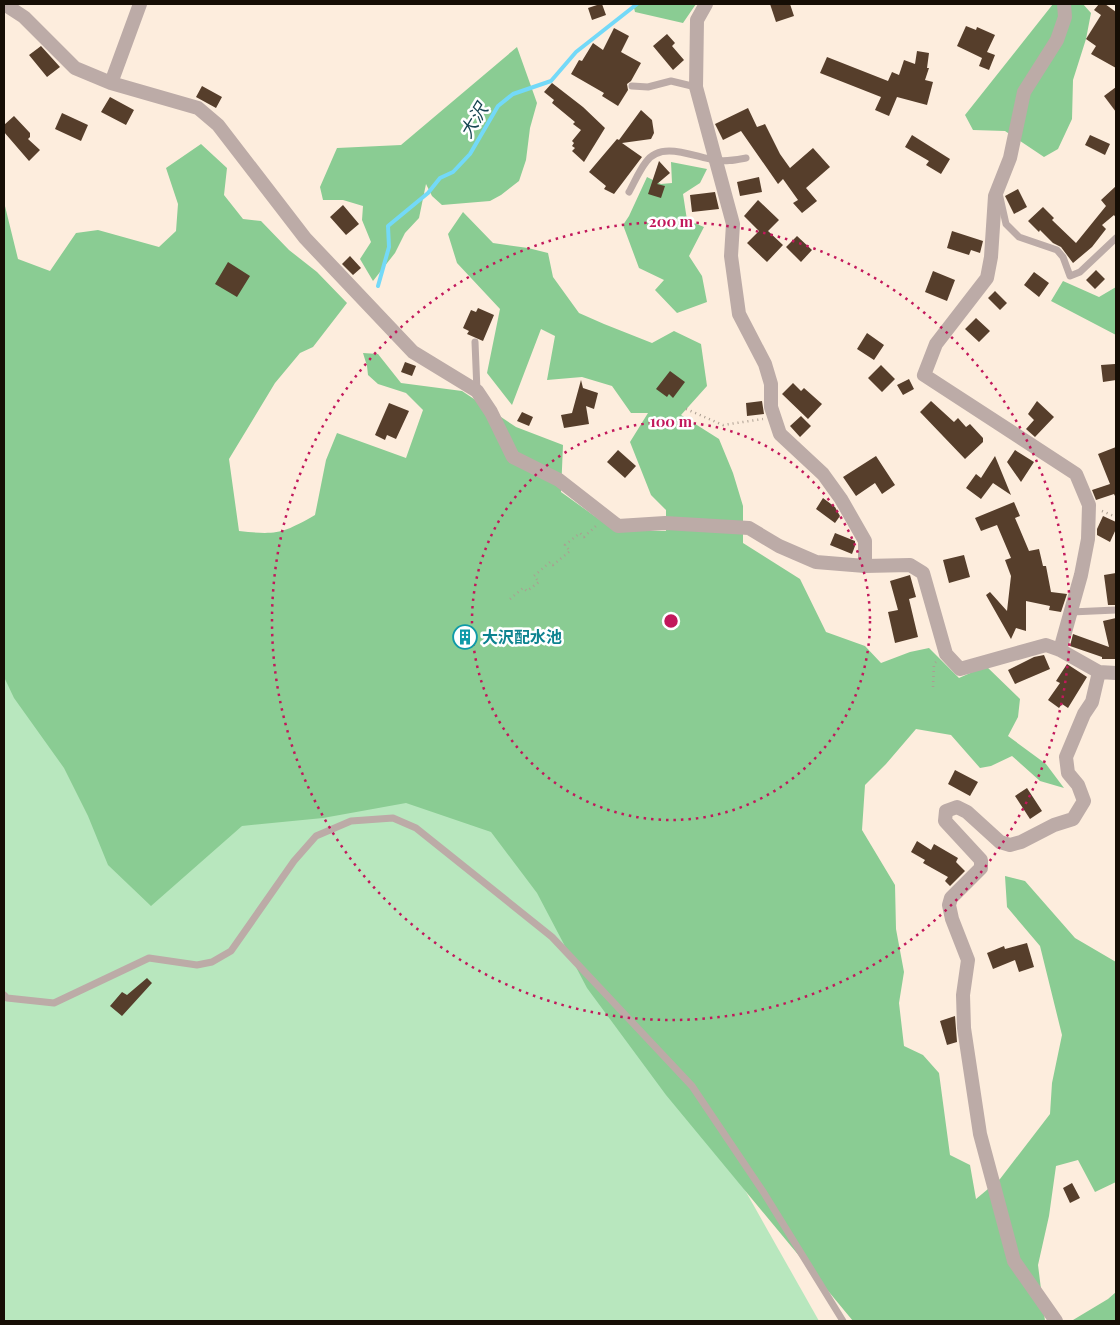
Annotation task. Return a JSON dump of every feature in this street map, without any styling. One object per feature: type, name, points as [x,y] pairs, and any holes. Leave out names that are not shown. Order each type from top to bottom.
[{"type":"street","points":[[4,4],[24,17],[75,68],[111,83],[198,108],[218,125],[305,238],[413,352],[477,391],[492,412],[513,457],[559,480],[618,526],[665,523],[749,528],[779,546],[816,562],[865,566],[910,565],[923,573],[946,654],[960,669],[1046,646],[1060,650],[1099,672],[1116,673]]},
{"type":"street","points":[[111,83],[140,4]]},
{"type":"street","points":[[706,4],[697,20],[696,87],[733,224],[730,256],[739,314],[765,364],[770,384],[771,406],[780,434],[823,474],[841,499],[865,541],[865,566]]},
{"type":"street","points":[[1060,650],[1081,575],[1088,539],[1089,505],[1076,474],[924,375],[936,344],[987,278],[991,257],[995,196],[1010,158],[1024,92],[1057,40],[1065,17],[1064,4]]},
{"type":"street","points":[[1056,1321],[1014,1261],[980,1134],[964,1028],[963,995],[968,960],[952,919],[949,905],[951,898],[982,868],[982,860],[945,821],[946,811],[957,807],[967,812],[1000,842],[1010,845],[1021,842],[1054,824],[1073,818],[1084,801],[1078,785],[1068,773],[1066,757],[1084,714],[1092,702],[1099,672]]},
{"type":"lane","points":[[632,86],[648,87],[671,81],[696,87]]},
{"type":"lane","points":[[629,192],[646,161],[656,153],[669,150],[715,160],[730,161],[746,158]]},
{"type":"lane","points":[[998,188],[1006,224],[1019,237],[1057,250],[1063,258],[1070,276],[1080,272],[1116,238]]},
{"type":"lane","points":[[474,342],[477,391]]},
{"type":"lane","points":[[1071,612],[1116,610]]},
{"type":"lane","points":[[4,995],[7,998],[54,1002],[149,958],[197,965],[212,962],[231,951],[294,861],[316,836],[351,821],[393,818],[416,828],[552,937],[692,1086],[764,1193],[843,1321]]},
{"type":"path","points":[[686,409],[723,425],[774,418]]},
{"type":"path","points":[[510,599],[523,588],[527,591],[539,582],[534,576],[550,562],[552,565],[570,551],[565,546],[580,532],[584,537],[606,516]]},
{"type":"path","points":[[933,687],[934,664],[946,654]]},
{"type":"green space","points":[[633,4],[696,4],[683,23],[635,12]]},
{"type":"green space","points":[[1053,4],[1083,4],[1091,13],[1086,39],[1073,80],[1072,119],[1058,149],[1044,157],[1005,131],[973,130],[965,115]]},
{"type":"green space","points":[[517,47],[537,103],[530,128],[526,160],[519,181],[490,201],[442,205],[432,196],[426,184],[419,218],[405,233],[395,253],[373,281],[360,259],[371,242],[362,220],[363,206],[343,200],[323,200],[320,187],[337,148],[401,145]]},
{"type":"green space","points":[[201,144],[227,168],[224,195],[243,219],[261,221],[289,250],[317,272],[347,303],[313,347],[300,353],[275,383],[229,459],[239,531],[278,532],[315,515],[326,460],[337,433],[406,458],[423,410],[406,393],[378,384],[368,375],[363,353],[378,354],[401,383],[462,391],[516,427],[563,445],[561,492],[614,530],[666,531],[666,510],[651,495],[630,442],[648,413],[631,413],[612,386],[582,377],[547,380],[555,336],[541,329],[512,405],[487,373],[500,309],[457,263],[448,234],[463,212],[493,243],[548,253],[553,277],[579,313],[652,343],[674,331],[701,344],[707,386],[681,415],[719,439],[733,473],[743,506],[743,543],[800,579],[826,632],[865,646],[881,663],[910,652],[929,648],[959,678],[986,666],[1020,699],[1018,717],[1008,736],[1046,764],[1064,788],[1040,781],[1012,756],[991,766],[980,768],[951,735],[916,729],[865,785],[862,830],[895,885],[896,929],[904,972],[899,1003],[904,1046],[923,1055],[939,1073],[950,1155],[970,1165],[976,1199],[1000,1179],[1050,1114],[1052,1083],[1062,1035],[1040,946],[1007,907],[1005,876],[1025,881],[1075,938],[1116,962],[1116,1182],[1095,1192],[1078,1160],[1056,1166],[1049,1216],[1038,1265],[1045,1321],[853,1321],[666,1095],[587,988],[537,893],[491,832],[406,803],[323,818],[242,826],[151,906],[108,865],[88,816],[64,768],[14,698],[4,677],[4,202],[18,259],[50,271],[76,233],[98,230],[159,247],[176,231],[178,204],[166,168]]},
{"type":"green space","points":[[671,162],[707,169],[700,183],[683,194],[687,220],[704,227],[689,256],[702,276],[707,302],[677,313],[655,290],[664,280],[639,268],[623,225],[647,177],[661,184],[672,183]]},
{"type":"green space","points":[[1063,281],[1099,297],[1116,287],[1116,335],[1051,301]]},
{"type":"green space","points":[[4,626],[474,780],[715,1137],[819,1321],[4,1321]]},
{"type":"green space","points":[[1116,1292],[1116,1321],[1055,1321],[1073,1320],[1108,1299]]},
{"type":"building","points":[[602,4],[606,15],[592,20],[588,8]]},
{"type":"building","points":[[770,4],[790,4],[794,16],[776,22]]},
{"type":"building","points":[[1099,4],[1105,4],[1116,12],[1116,68],[1091,54],[1096,46],[1086,39],[1101,15],[1094,10]]},
{"type":"building","points":[[966,26],[976,30],[977,27],[995,35],[987,52],[995,55],[989,70],[979,66],[982,58],[957,46]]},
{"type":"building","points":[[614,28],[629,36],[621,52],[641,63],[631,81],[627,84],[628,90],[618,106],[602,96],[604,93],[571,74],[579,60],[582,61],[593,43],[603,50]]},
{"type":"building","points":[[667,34],[675,43],[672,46],[684,60],[673,70],[653,46]]},
{"type":"building","points":[[41,46],[60,67],[47,77],[29,55]]},
{"type":"building","points":[[917,51],[929,53],[927,68],[929,68],[925,80],[933,82],[927,105],[897,97],[889,116],[875,110],[881,97],[820,73],[827,57],[888,81],[892,72],[899,75],[904,60],[915,64]]},
{"type":"building","points":[[552,83],[583,107],[605,128],[584,162],[572,151],[575,148],[572,146],[574,143],[572,141],[581,130],[573,124],[575,122],[552,103],[554,100],[544,92]]},
{"type":"building","points":[[202,86],[222,97],[216,108],[196,97]]},
{"type":"building","points":[[1116,87],[1116,112],[1104,96]]},
{"type":"building","points":[[110,97],[134,110],[126,125],[101,112]]},
{"type":"building","points":[[748,108],[757,127],[765,124],[780,154],[790,168],[813,148],[830,167],[806,188],[817,201],[802,213],[793,203],[798,200],[783,179],[778,184],[741,131],[723,140],[715,124]]},
{"type":"building","points":[[641,110],[652,120],[654,133],[651,139],[622,143],[642,157],[614,194],[604,189],[606,186],[589,172],[617,139],[619,140]]},
{"type":"building","points":[[62,113],[88,125],[81,141],[55,129]]},
{"type":"building","points":[[14,116],[30,133],[28,139],[40,150],[29,161],[4,132],[4,125]]},
{"type":"building","points":[[912,135],[950,159],[941,174],[926,165],[929,161],[905,147]]},
{"type":"building","points":[[1090,135],[1110,144],[1105,155],[1085,145]]},
{"type":"building","points":[[659,161],[670,173],[657,184],[665,186],[661,198],[648,194]]},
{"type":"building","points":[[759,177],[762,192],[740,196],[737,182]]},
{"type":"building","points":[[1116,186],[1116,218],[1114,215],[1102,225],[1106,229],[1092,247],[1073,263],[1061,247],[1053,243],[1040,230],[1039,232],[1028,221],[1043,207],[1054,218],[1052,220],[1076,243],[1106,206],[1101,200]]},
{"type":"building","points":[[1018,189],[1027,207],[1014,214],[1005,196]]},
{"type":"building","points":[[715,192],[719,209],[692,212],[690,195]]},
{"type":"building","points":[[758,200],[779,220],[768,231],[783,245],[767,262],[747,243],[759,231],[744,216]]},
{"type":"building","points":[[343,205],[359,224],[346,235],[330,217]]},
{"type":"building","points":[[952,231],[983,241],[980,253],[971,250],[969,255],[947,248]]},
{"type":"building","points":[[797,236],[812,250],[801,262],[786,247]]},
{"type":"building","points":[[350,256],[361,268],[353,275],[342,264]]},
{"type":"building","points":[[228,262],[250,276],[237,297],[215,284]]},
{"type":"building","points":[[1096,270],[1105,279],[1095,289],[1086,280]]},
{"type":"building","points":[[933,271],[955,280],[947,301],[925,292]]},
{"type":"building","points":[[1034,272],[1049,283],[1039,297],[1024,285]]},
{"type":"building","points":[[995,291],[1007,303],[1000,310],[988,298]]},
{"type":"building","points":[[478,308],[494,315],[483,341],[467,334],[469,331],[463,328],[471,310],[476,312]]},
{"type":"building","points":[[976,318],[990,331],[979,342],[965,329]]},
{"type":"building","points":[[867,333],[884,345],[874,360],[857,349]]},
{"type":"building","points":[[405,362],[416,366],[412,376],[401,372]]},
{"type":"building","points":[[1115,364],[1116,380],[1103,382],[1101,365]]},
{"type":"building","points":[[881,365],[895,379],[882,392],[868,378]]},
{"type":"building","points":[[670,371],[685,382],[673,398],[669,394],[667,397],[656,389]]},
{"type":"building","points":[[909,379],[914,389],[903,395],[897,385]]},
{"type":"building","points":[[581,380],[583,388],[598,393],[594,409],[586,406],[589,424],[564,428],[561,415],[572,413]]},
{"type":"building","points":[[793,383],[801,391],[804,388],[822,404],[808,419],[782,394]]},
{"type":"building","points":[[762,401],[764,414],[747,416],[746,403]]},
{"type":"building","points":[[931,401],[954,422],[958,418],[966,427],[970,424],[983,438],[983,442],[965,459],[920,412]]},
{"type":"building","points":[[1037,401],[1054,417],[1035,437],[1026,429],[1034,420],[1028,414]]},
{"type":"building","points":[[389,403],[409,411],[396,439],[387,435],[385,440],[375,435]]},
{"type":"building","points":[[522,412],[533,417],[529,426],[517,421]]},
{"type":"building","points":[[801,416],[811,426],[800,437],[790,426]]},
{"type":"building","points":[[1116,447],[1116,498],[1114,494],[1096,500],[1092,490],[1110,484],[1098,454]]},
{"type":"building","points":[[618,450],[636,466],[625,478],[607,462]]},
{"type":"building","points":[[1015,450],[1034,462],[1021,482],[1007,462]]},
{"type":"building","points":[[876,456],[895,485],[882,494],[875,483],[856,496],[843,477]]},
{"type":"building","points":[[995,456],[1011,495],[993,483],[981,499],[966,488],[976,474],[981,478]]},
{"type":"building","points":[[823,498],[835,507],[840,516],[835,523],[816,509]]},
{"type":"building","points":[[1014,502],[1020,516],[1015,518],[1029,551],[1039,549],[1043,566],[1046,566],[1051,592],[1067,594],[1061,612],[1049,610],[1050,606],[1026,601],[1026,631],[1016,628],[1011,639],[986,595],[990,592],[1007,611],[1011,576],[1005,560],[1011,558],[997,525],[981,531],[975,518]]},
{"type":"building","points":[[1103,516],[1116,522],[1116,529],[1110,542],[1097,535],[1097,529]]},
{"type":"building","points":[[835,533],[855,541],[852,554],[830,545]]},
{"type":"building","points":[[964,555],[970,577],[949,583],[943,560]]},
{"type":"building","points":[[1116,573],[1116,605],[1108,605],[1104,575]]},
{"type":"building","points":[[910,575],[916,597],[909,599],[918,637],[895,643],[888,612],[898,610],[890,581]]},
{"type":"building","points":[[1116,618],[1116,659],[1102,659],[1102,657],[1070,646],[1073,634],[1109,647],[1103,621]]},
{"type":"building","points":[[1044,655],[1050,669],[1015,684],[1008,670],[1034,657]]},
{"type":"building","points":[[1067,664],[1087,677],[1068,708],[1062,704],[1059,708],[1048,700],[1060,683],[1056,681]]},
{"type":"building","points":[[955,770],[978,782],[970,796],[948,784]]},
{"type":"building","points":[[1027,788],[1042,811],[1030,819],[1015,796]]},
{"type":"building","points":[[917,841],[931,850],[934,844],[958,858],[956,862],[965,871],[950,886],[945,881],[948,877],[923,863],[925,860],[911,852]]},
{"type":"building","points":[[1027,943],[1034,967],[1019,972],[1015,960],[993,969],[987,953],[1004,946],[1005,949]]},
{"type":"building","points":[[147,978],[152,983],[122,1016],[110,1006],[122,992],[127,995]]},
{"type":"building","points":[[955,1016],[957,1042],[947,1045],[940,1021]]},
{"type":"building","points":[[1072,1183],[1080,1198],[1070,1203],[1063,1188]]},
{"type":"waterway","name":"大沢","points":[[378,286],[389,247],[388,226],[428,193],[440,178],[453,172],[470,154],[498,106],[513,94],[551,81],[576,52],[637,4]]},
{"type":"place","name":"大沢配水池","points":[[465,637]]}]
